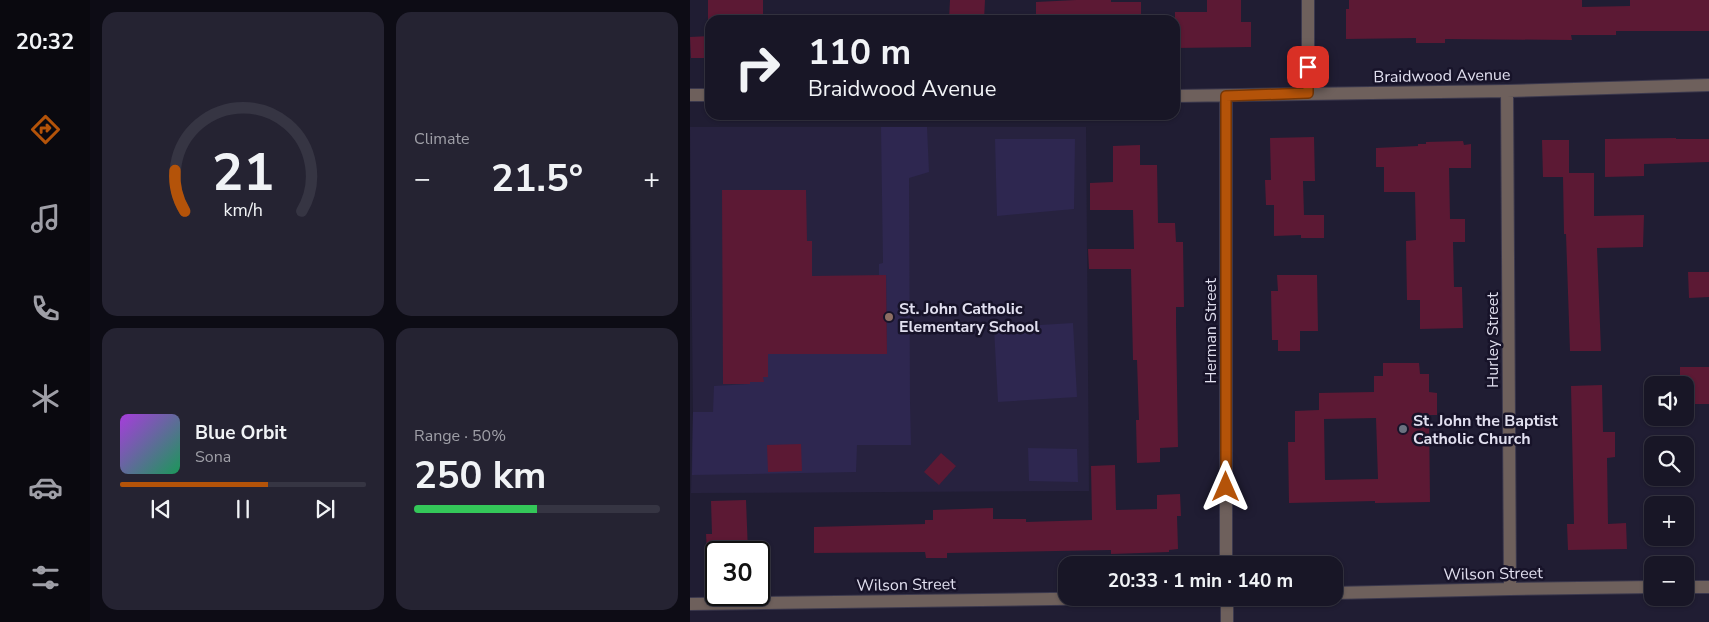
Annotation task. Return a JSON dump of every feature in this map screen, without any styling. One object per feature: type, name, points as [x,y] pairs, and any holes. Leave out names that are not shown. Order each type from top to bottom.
[{"type":"street","points":[[1308,0],[1308,93]]},
{"type":"street","name":"Braidwood Avenue","points":[[1180,96],[1507,91],[1709,85]]},
{"type":"street","name":"Hurley Street","points":[[1507,91],[1510,589]]},
{"type":"street","points":[[690,96],[705,96]]},
{"type":"street","name":"Herman Street","points":[[1226,96],[1226,556]]},
{"type":"street","name":"Wilson Street","points":[[1343,593],[1644,587]]},
{"type":"street","points":[[1694,587],[1709,587]]},
{"type":"street","name":"Wilson Street","points":[[690,604],[1058,599]]},
{"type":"street","points":[[1227,606],[1227,622]]},
{"type":"shaded area","name":"St. John Catholic Elementary School","points":[[690,127],[1086,127],[1089,491],[691,493],[693,412]]},
{"type":"shaded area","points":[[881,127],[927,127],[929,172],[909,178],[911,445],[857,445],[856,472],[692,475],[693,412],[713,412],[714,386],[763,382],[763,377],[768,377],[768,354],[887,353],[886,275],[879,275],[879,264],[883,263]]},
{"type":"shaded area","points":[[995,139],[1075,139],[1074,209],[997,216]]},
{"type":"shaded area","points":[[1073,323],[1077,397],[998,402],[994,328]]},
{"type":"shaded area","points":[[1028,448],[1077,449],[1078,482],[1029,481]]},
{"type":"building","points":[[708,0],[763,0],[763,15],[708,15]]},
{"type":"building","points":[[950,0],[985,0],[984,15],[949,15]]},
{"type":"building","points":[[1111,0],[1111,2],[1141,2],[1141,15],[1036,15],[1036,2]]},
{"type":"building","points":[[1207,0],[1241,0],[1241,22],[1251,22],[1251,47],[1180,48],[1180,15],[1175,15],[1175,12],[1207,12]]},
{"type":"building","points":[[1349,0],[1582,0],[1582,7],[1630,6],[1630,0],[1709,0],[1709,31],[1616,31],[1616,35],[1571,35],[1572,40],[1445,39],[1445,43],[1416,43],[1416,38],[1346,39],[1346,9],[1349,9]]},
{"type":"building","points":[[705,36],[705,58],[691,58],[690,37]]},
{"type":"building","points":[[1314,137],[1315,181],[1303,181],[1304,215],[1324,215],[1324,238],[1301,238],[1301,235],[1274,236],[1274,205],[1266,205],[1265,180],[1271,180],[1270,138]]},
{"type":"building","points":[[1605,139],[1709,139],[1709,162],[1644,164],[1644,176],[1605,177]]},
{"type":"building","points":[[1542,140],[1569,140],[1569,173],[1594,173],[1594,216],[1644,215],[1643,247],[1597,248],[1601,351],[1570,351],[1563,177],[1543,177]]},
{"type":"building","points":[[1463,141],[1464,145],[1471,144],[1471,168],[1449,168],[1450,219],[1465,219],[1465,242],[1453,242],[1454,287],[1462,287],[1463,328],[1420,329],[1420,300],[1407,300],[1406,241],[1416,240],[1415,192],[1384,192],[1384,167],[1376,167],[1376,148],[1418,146],[1418,144],[1426,144],[1426,142]]},
{"type":"building","points":[[1140,145],[1140,165],[1157,165],[1158,223],[1175,223],[1176,242],[1183,242],[1184,307],[1176,307],[1178,447],[1160,448],[1160,462],[1137,463],[1136,420],[1139,420],[1137,360],[1133,360],[1131,269],[1089,269],[1088,249],[1134,249],[1133,210],[1090,210],[1090,183],[1113,182],[1113,146]]},
{"type":"building","points":[[722,190],[806,190],[807,241],[812,241],[812,276],[886,275],[887,354],[768,354],[768,377],[763,377],[764,382],[723,384]]},
{"type":"building","points":[[1688,272],[1709,272],[1709,297],[1689,298]]},
{"type":"building","points":[[1277,275],[1317,275],[1318,331],[1300,331],[1300,351],[1278,351],[1278,340],[1272,340],[1271,291],[1278,291]]},
{"type":"building","name":"St. John the Baptist Catholic Church","points":[[1383,363],[1419,363],[1420,374],[1429,374],[1429,392],[1437,393],[1437,415],[1429,415],[1430,502],[1289,503],[1288,442],[1295,442],[1295,411],[1319,410],[1319,393],[1374,392],[1374,376],[1383,376]],"holes":[[[1376,418],[1378,479],[1325,480],[1324,419]]]},
{"type":"building","points":[[1680,367],[1709,367],[1709,404],[1694,404],[1694,376],[1680,376]]},
{"type":"building","points":[[1602,385],[1603,432],[1615,432],[1615,457],[1607,458],[1608,524],[1626,523],[1627,549],[1568,550],[1567,524],[1574,524],[1571,386]]},
{"type":"building","points":[[801,444],[802,471],[768,472],[767,445]]},
{"type":"building","points":[[941,453],[956,466],[939,485],[924,472]]},
{"type":"building","points":[[1115,465],[1116,510],[1157,509],[1157,495],[1180,494],[1181,516],[1177,516],[1178,549],[1169,550],[1169,552],[1111,554],[1111,550],[947,553],[947,558],[926,558],[925,552],[814,553],[814,527],[925,524],[925,520],[933,520],[933,510],[993,508],[993,519],[1026,519],[1026,522],[1092,520],[1091,466]]},
{"type":"building","points":[[746,500],[748,541],[706,541],[706,534],[712,534],[711,501]]},
{"type":"place","name":"St. John Catholic Elementary School","points":[[889,317]]},
{"type":"place","name":"St. John the Baptist Catholic Church","points":[[1403,429]]},
{"type":"route","points":[[1226,487],[1226,96],[1308,93],[1308,67]]}]
